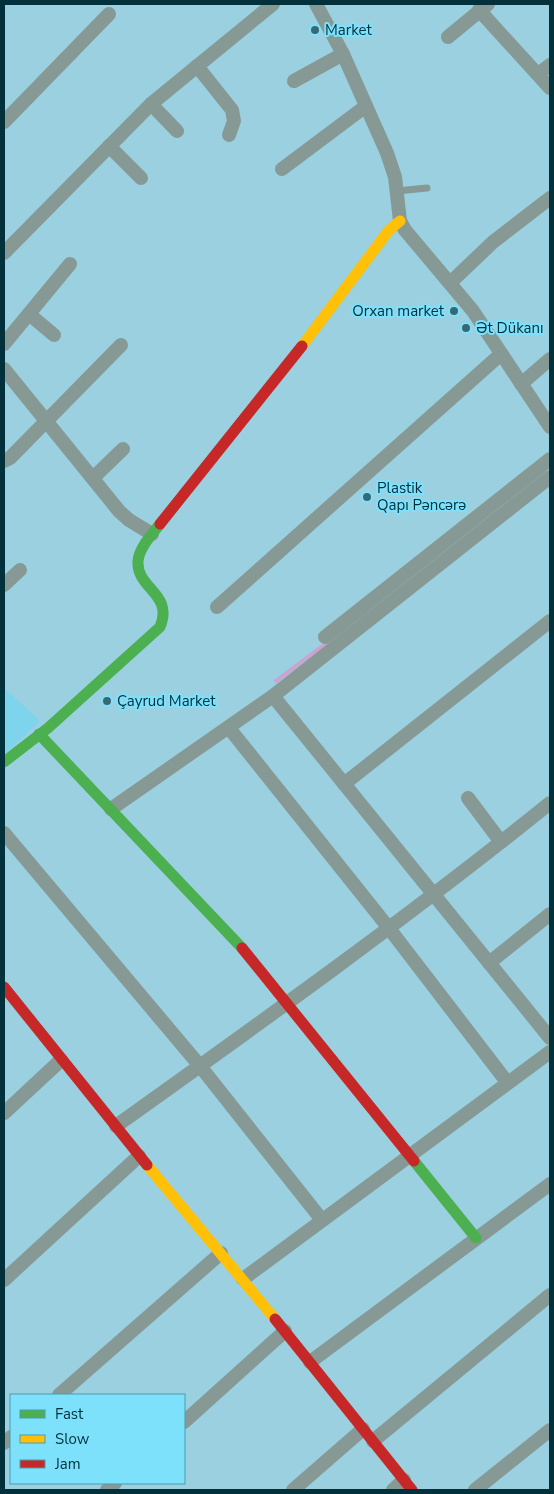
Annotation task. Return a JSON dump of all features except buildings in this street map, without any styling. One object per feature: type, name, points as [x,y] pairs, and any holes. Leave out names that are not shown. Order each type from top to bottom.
[{"type":"street","points":[[4,253],[151,104],[272,4]]},
{"type":"street","points":[[316,4],[343,54],[392,166],[400,221],[411,239],[473,311],[550,427]]},
{"type":"street","points":[[448,37],[483,7],[550,88]]},
{"type":"street","points":[[4,122],[109,14]]},
{"type":"street","points":[[294,81],[343,54]]},
{"type":"street","points":[[538,74],[550,65]]},
{"type":"street","points":[[197,66],[232,110],[234,121],[229,135]]},
{"type":"street","points":[[151,104],[177,131]]},
{"type":"street","points":[[282,169],[366,106]]},
{"type":"street","points":[[109,146],[141,178]]},
{"type":"street","points":[[450,283],[494,242],[550,198]]},
{"type":"street","points":[[4,762],[74,706],[160,627],[164,620],[164,606],[138,564],[140,553],[152,534],[244,420],[363,267],[389,230],[400,221]]},
{"type":"street","points":[[4,344],[70,264]]},
{"type":"street","points":[[29,314],[54,335]]},
{"type":"street","points":[[4,461],[10,458],[45,420],[121,345]]},
{"type":"street","points":[[217,607],[501,354]]},
{"type":"street","points":[[521,384],[550,359]]},
{"type":"street","points":[[4,369],[119,511],[129,520],[152,534]]},
{"type":"street","points":[[93,478],[123,449]]},
{"type":"street","points":[[325,637],[550,459]]},
{"type":"street","points":[[111,809],[273,696],[550,478]]},
{"type":"street","points":[[4,585],[20,570]]},
{"type":"street","points":[[344,784],[550,621]]},
{"type":"street","points":[[273,696],[550,1038]]},
{"type":"street","points":[[229,728],[388,927],[507,1082]]},
{"type":"street","points":[[39,734],[233,937],[476,1238]]},
{"type":"street","points":[[468,798],[501,842]]},
{"type":"street","points":[[116,1126],[287,1003],[550,803]]},
{"type":"street","points":[[4,832],[200,1066],[322,1220]]},
{"type":"street","points":[[489,963],[550,914]]},
{"type":"street","points":[[4,987],[139,1156],[243,1279],[408,1485],[393,1490]]},
{"type":"street","points":[[243,1279],[550,1052]]},
{"type":"street","points":[[4,1113],[62,1060]]},
{"type":"street","points":[[4,1280],[139,1156]]},
{"type":"street","points":[[310,1362],[550,1184]]},
{"type":"street","points":[[60,1394],[221,1253]]},
{"type":"street","points":[[372,1441],[550,1296]]},
{"type":"street","points":[[185,1421],[285,1331]]},
{"type":"street","points":[[292,1490],[363,1429]]},
{"type":"street","points":[[475,1490],[550,1430]]},
{"type":"lane","points":[[397,191],[427,188]]},
{"type":"shaded area","points":[[4,688],[40,721],[4,755]]},
{"type":"waterway","points":[[276,681],[369,611]]},
{"type":"traffic: fast","points":[[4,762],[48,728],[160,627],[163,616],[162,606],[143,578],[139,570],[138,561],[143,546],[160,524]]},
{"type":"traffic: fast","points":[[39,734],[242,948]]},
{"type":"traffic: fast","points":[[414,1161],[476,1238]]},
{"type":"traffic: slow","points":[[302,346],[389,230],[400,221]]},
{"type":"traffic: slow","points":[[147,1165],[275,1319]]},
{"type":"traffic: jam","points":[[160,524],[302,346]]},
{"type":"traffic: jam","points":[[242,948],[414,1161]]},
{"type":"traffic: jam","points":[[4,987],[147,1165]]},
{"type":"traffic: jam","points":[[275,1319],[412,1490]]},
{"type":"place","name":"Market","points":[[315,30]]},
{"type":"place","name":"Orxan market","points":[[454,311]]},
{"type":"place","name":"Ət Dükanı","points":[[466,328]]},
{"type":"place","name":"Plastik Qapı Pəncərə","points":[[367,497]]},
{"type":"place","name":"Çayrud Market","points":[[107,701]]}]
